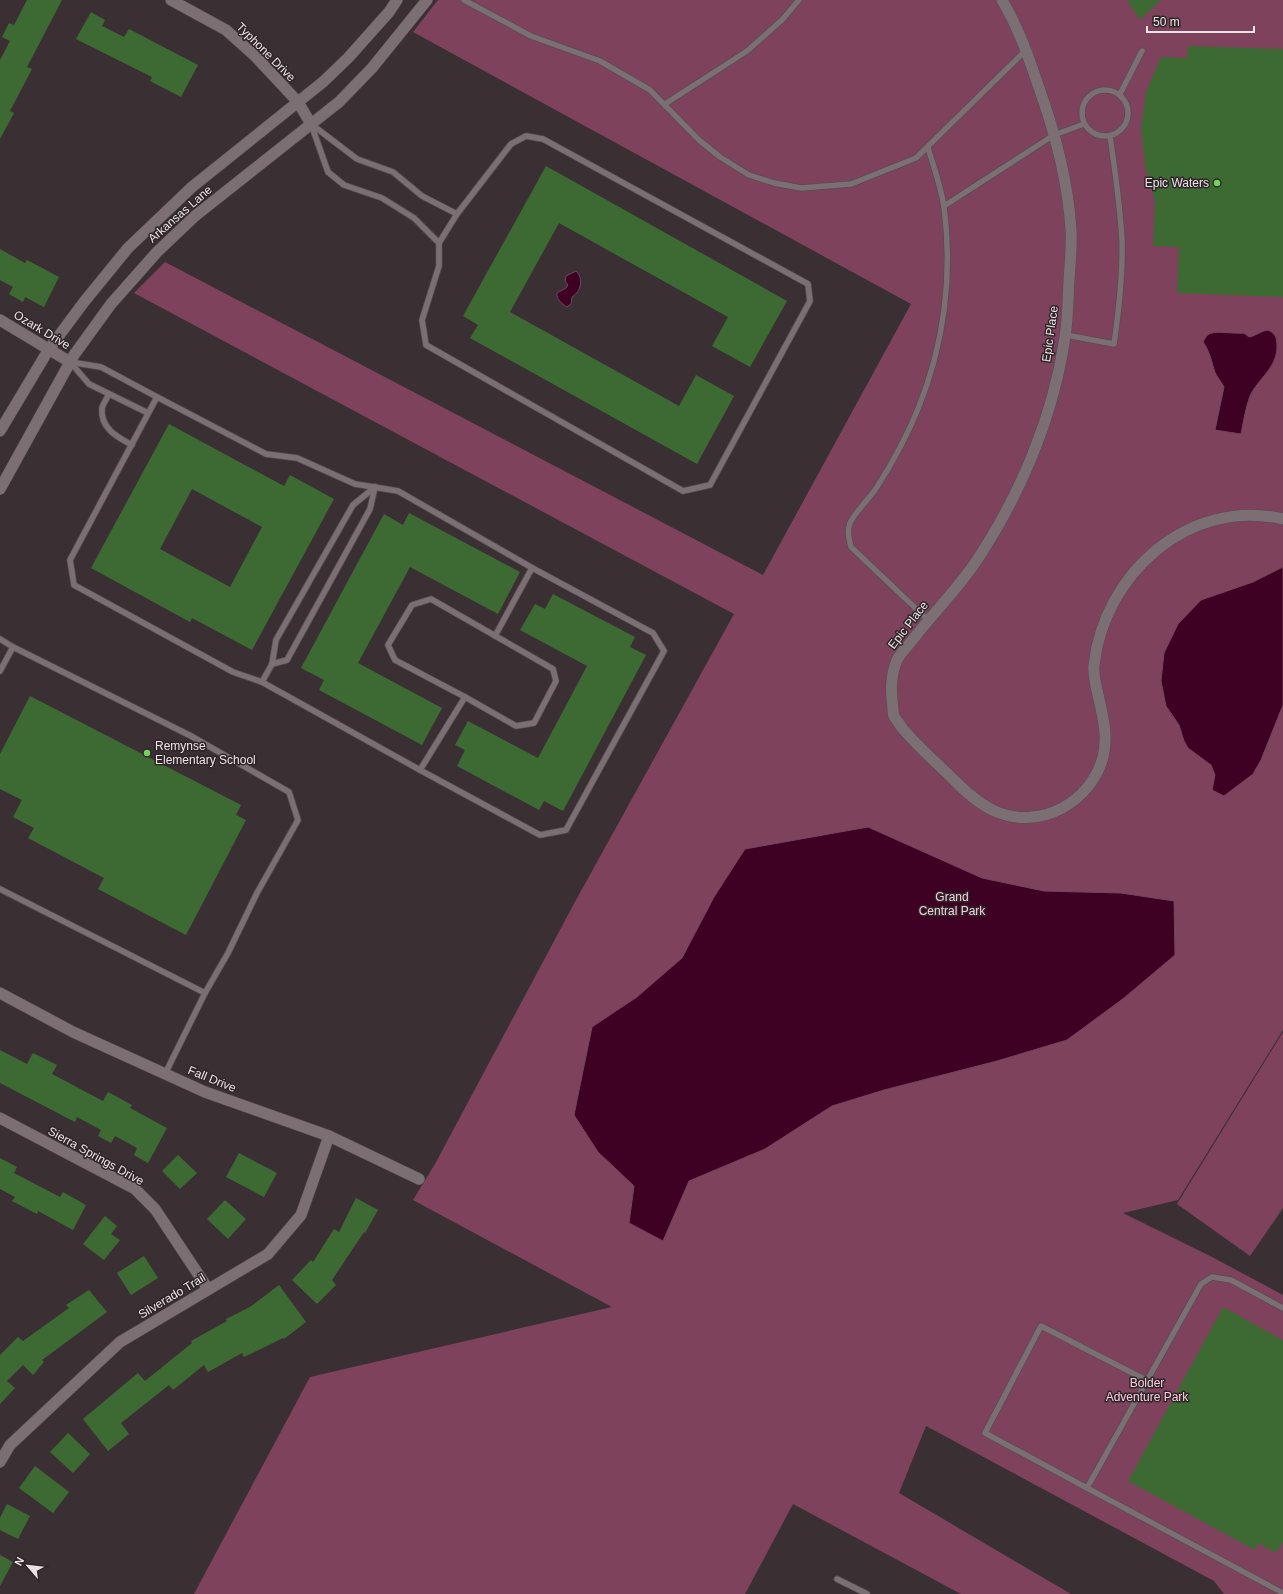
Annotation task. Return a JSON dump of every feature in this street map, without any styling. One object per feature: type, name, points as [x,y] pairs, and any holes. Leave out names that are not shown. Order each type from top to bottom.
[{"type":"street","name":"Typhone Drive","points":[[171,0],[226,30],[255,56],[298,102],[311,124]]},
{"type":"street","name":"Arkansas Lane","points":[[0,431],[50,349],[84,302],[128,248],[192,187],[323,82],[348,58],[389,12],[397,0]]},
{"type":"street","name":"Arkansas Lane","points":[[0,489],[70,362],[111,304],[157,252],[196,216],[339,102],[372,68],[427,0]]},
{"type":"street","name":"Epic Place","points":[[1002,0],[1022,38],[1047,109],[1063,169],[1071,232],[1066,335],[1050,405],[1024,476],[1005,513],[971,568],[898,658],[890,687],[894,717],[911,738],[966,792],[981,804],[995,812],[1008,816],[1030,818],[1056,812],[1080,796],[1098,770],[1104,754],[1105,736],[1093,670],[1100,632],[1116,597],[1137,568],[1160,546],[1190,528],[1210,521],[1237,514],[1267,515],[1283,519]]},
{"type":"street","name":"Ozark Drive","points":[[0,320],[70,362]]},
{"type":"street","name":"Fall Drive","points":[[0,993],[73,1032],[205,1092],[329,1136],[419,1179]]},
{"type":"street","name":"Sierra Springs Drive","points":[[0,1118],[135,1189],[155,1209],[208,1289]]},
{"type":"street","name":"Silverado Trail","points":[[0,1462],[10,1445],[120,1342],[268,1254],[301,1215],[329,1136]]},
{"type":"lane","points":[[464,0],[531,36],[600,62],[650,90],[699,140],[720,157],[743,172],[774,183],[801,188],[851,184],[916,158],[928,148],[1026,50]]},
{"type":"lane","points":[[665,104],[747,51],[782,20],[799,0]]},
{"type":"lane","points":[[1120,94],[1142,51]]},
{"type":"lane","points":[[1106,89],[1120,94],[1127,105],[1128,118],[1121,130],[1110,136],[1098,136],[1092,133],[1084,124],[1082,117],[1083,103],[1093,92],[1106,89]]},
{"type":"lane","points":[[311,124],[357,159],[393,172],[422,196],[457,214]]},
{"type":"lane","points":[[311,124],[328,172],[344,185],[382,198],[414,218],[438,243]]},
{"type":"lane","points":[[944,206],[1054,136],[1084,124]]},
{"type":"lane","points":[[526,136],[543,139],[808,284],[810,301],[710,485],[682,491],[426,344],[422,320],[439,266],[438,243],[457,214],[511,144],[526,136]]},
{"type":"lane","points":[[1066,335],[1114,344],[1120,295],[1122,240],[1117,186],[1110,136]]},
{"type":"lane","points":[[928,148],[944,206],[947,254],[945,308],[939,346],[918,409],[902,446],[877,487],[850,523],[848,534],[851,547],[928,620]]},
{"type":"lane","points":[[70,362],[90,384],[148,413]]},
{"type":"lane","points":[[70,362],[101,367],[266,454],[297,458],[355,484],[398,491],[532,568],[653,633],[664,651],[566,830],[540,835],[262,682],[233,672],[74,585],[70,560],[157,397]]},
{"type":"lane","points":[[109,394],[102,408],[104,423],[115,437],[132,445]]},
{"type":"lane","points":[[272,664],[287,660],[370,509],[375,487]]},
{"type":"lane","points":[[262,682],[272,664],[276,640],[353,505],[375,487]]},
{"type":"lane","points":[[495,636],[532,568]]},
{"type":"lane","points":[[431,599],[553,669],[556,681],[534,723],[516,726],[465,697],[395,660],[388,645],[412,605],[431,599]]},
{"type":"lane","points":[[0,639],[13,647],[192,736],[290,792],[298,820],[257,893],[228,953],[165,1074]]},
{"type":"lane","points":[[0,671],[13,647]]},
{"type":"lane","points":[[420,770],[465,697]]},
{"type":"lane","points":[[0,890],[206,993]]},
{"type":"lane","points":[[1087,1488],[1197,1289],[1206,1280],[1212,1277],[1231,1280],[1283,1308]]},
{"type":"lane","points":[[1146,1380],[1041,1326],[985,1433],[1283,1593]]},
{"type":"lane","points":[[838,1579],[867,1594]]},
{"type":"green space","name":"Grand Central Park","points":[[438,0],[1283,0],[1283,1030],[1178,1200],[1123,1213],[1212,1257],[1283,1295],[1283,1594],[1224,1594],[1214,1581],[926,1426],[899,1493],[1071,1594],[961,1594],[793,1504],[745,1594],[194,1594],[310,1377],[612,1307],[413,1200],[435,1164],[576,900],[734,614],[134,293],[165,262],[763,575],[911,304],[413,32]]},
{"type":"green space","points":[[1283,1032],[1283,1208],[1250,1256],[1177,1204]]},
{"type":"shaded area","points":[[576,271],[581,281],[580,285],[578,292],[572,297],[571,304],[567,307],[558,299],[557,293],[566,288],[568,285],[565,281],[566,276]]},
{"type":"shaded area","points":[[1268,330],[1273,333],[1276,339],[1276,354],[1268,371],[1250,396],[1241,434],[1215,430],[1224,387],[1216,374],[1208,351],[1203,342],[1206,336],[1215,332],[1244,333],[1249,337]]},
{"type":"shaded area","points":[[1283,567],[1283,705],[1261,760],[1253,774],[1224,796],[1212,790],[1215,775],[1211,765],[1188,748],[1179,725],[1166,706],[1161,681],[1164,653],[1178,624],[1201,600],[1253,582]]},
{"type":"shaded area","points":[[868,827],[982,878],[1044,891],[1121,893],[1174,901],[1175,955],[1124,998],[1067,1040],[997,1061],[884,1090],[832,1106],[765,1149],[689,1181],[663,1241],[629,1223],[634,1186],[598,1152],[574,1115],[592,1027],[637,997],[682,958],[714,897],[745,849]]},
{"type":"building","points":[[27,0],[62,0],[27,67],[32,69],[10,111],[14,113],[0,139],[0,60],[10,41],[2,37],[9,23],[14,25]]},
{"type":"building","points":[[1127,0],[1161,0],[1140,20]]},
{"type":"building","points":[[91,12],[105,20],[102,26],[124,37],[129,29],[198,65],[181,97],[150,81],[152,77],[76,39]]},
{"type":"building","name":"Epic Waters","points":[[1188,46],[1283,49],[1283,297],[1177,293],[1179,247],[1153,246],[1155,201],[1145,166],[1141,128],[1146,92],[1161,57],[1187,58]]},
{"type":"building","points":[[546,166],[787,301],[750,367],[712,346],[728,317],[559,223],[510,312],[679,406],[696,375],[734,396],[697,464],[470,338],[478,325],[463,316]]},
{"type":"building","points":[[0,249],[25,263],[27,260],[59,277],[44,307],[25,297],[23,302],[9,294],[13,287],[0,280]]},
{"type":"building","points":[[169,424],[284,486],[290,475],[334,499],[252,650],[192,618],[190,622],[91,568]],"holes":[[[192,489],[262,527],[230,587],[160,549]]]},
{"type":"building","points":[[409,513],[520,572],[498,614],[410,567],[358,663],[442,708],[422,745],[319,690],[324,680],[301,668],[384,514],[403,525]]},
{"type":"building","points":[[553,594],[635,637],[630,647],[646,655],[563,811],[544,801],[539,810],[457,766],[465,750],[455,745],[468,721],[538,758],[587,666],[520,630],[535,604],[545,609]]},
{"type":"building","points":[[30,696],[241,805],[236,815],[246,820],[186,935],[98,889],[104,878],[28,838],[34,828],[13,817],[22,800],[0,789],[0,754]]},
{"type":"building","points":[[0,1050],[27,1064],[33,1053],[57,1065],[52,1074],[103,1101],[108,1092],[132,1105],[130,1108],[167,1128],[148,1163],[134,1155],[137,1148],[115,1136],[111,1143],[98,1136],[101,1130],[77,1117],[75,1122],[0,1083]]},
{"type":"building","points":[[239,1153],[277,1173],[264,1197],[226,1177]]},
{"type":"building","points":[[178,1155],[197,1173],[180,1189],[162,1171]]},
{"type":"building","points":[[0,1158],[17,1167],[14,1173],[60,1197],[63,1192],[86,1205],[73,1230],[38,1211],[37,1214],[12,1201],[15,1197],[0,1189]]},
{"type":"building","points":[[356,1198],[378,1210],[365,1233],[364,1232],[332,1280],[336,1285],[317,1304],[292,1280],[311,1260],[313,1262],[334,1229],[339,1232]]},
{"type":"building","points":[[225,1200],[246,1219],[228,1239],[207,1219]]},
{"type":"building","points":[[105,1216],[117,1226],[111,1234],[120,1240],[104,1260],[83,1244]]},
{"type":"building","points":[[144,1256],[158,1278],[131,1295],[117,1273]]},
{"type":"building","points":[[279,1285],[306,1322],[284,1339],[283,1338],[244,1357],[242,1353],[208,1372],[204,1365],[173,1390],[169,1385],[121,1423],[129,1434],[108,1451],[83,1419],[138,1373],[145,1381],[192,1343],[191,1341],[227,1321],[226,1319],[250,1307]]},
{"type":"building","points":[[89,1290],[107,1312],[42,1360],[44,1362],[33,1375],[23,1365],[7,1381],[15,1388],[0,1404],[0,1355],[18,1337],[23,1341],[69,1308],[66,1305]]},
{"type":"building","points":[[1223,1307],[1283,1340],[1283,1542],[1276,1553],[1258,1543],[1255,1550],[1128,1481]]},
{"type":"building","points":[[68,1433],[90,1454],[73,1473],[50,1452]]},
{"type":"building","points":[[35,1466],[69,1492],[53,1513],[19,1488]]},
{"type":"building","points":[[7,1504],[30,1516],[18,1539],[0,1530],[0,1518]]},
{"type":"building","points":[[0,1555],[13,1562],[0,1586]]},
{"type":"place","name":"Epic Waters","points":[[1217,183]]},
{"type":"place","name":"Remynse Elementary School","points":[[147,753]]},
{"type":"park label","name":"Bolder Adventure Park","points":[[1147,1390]]}]
